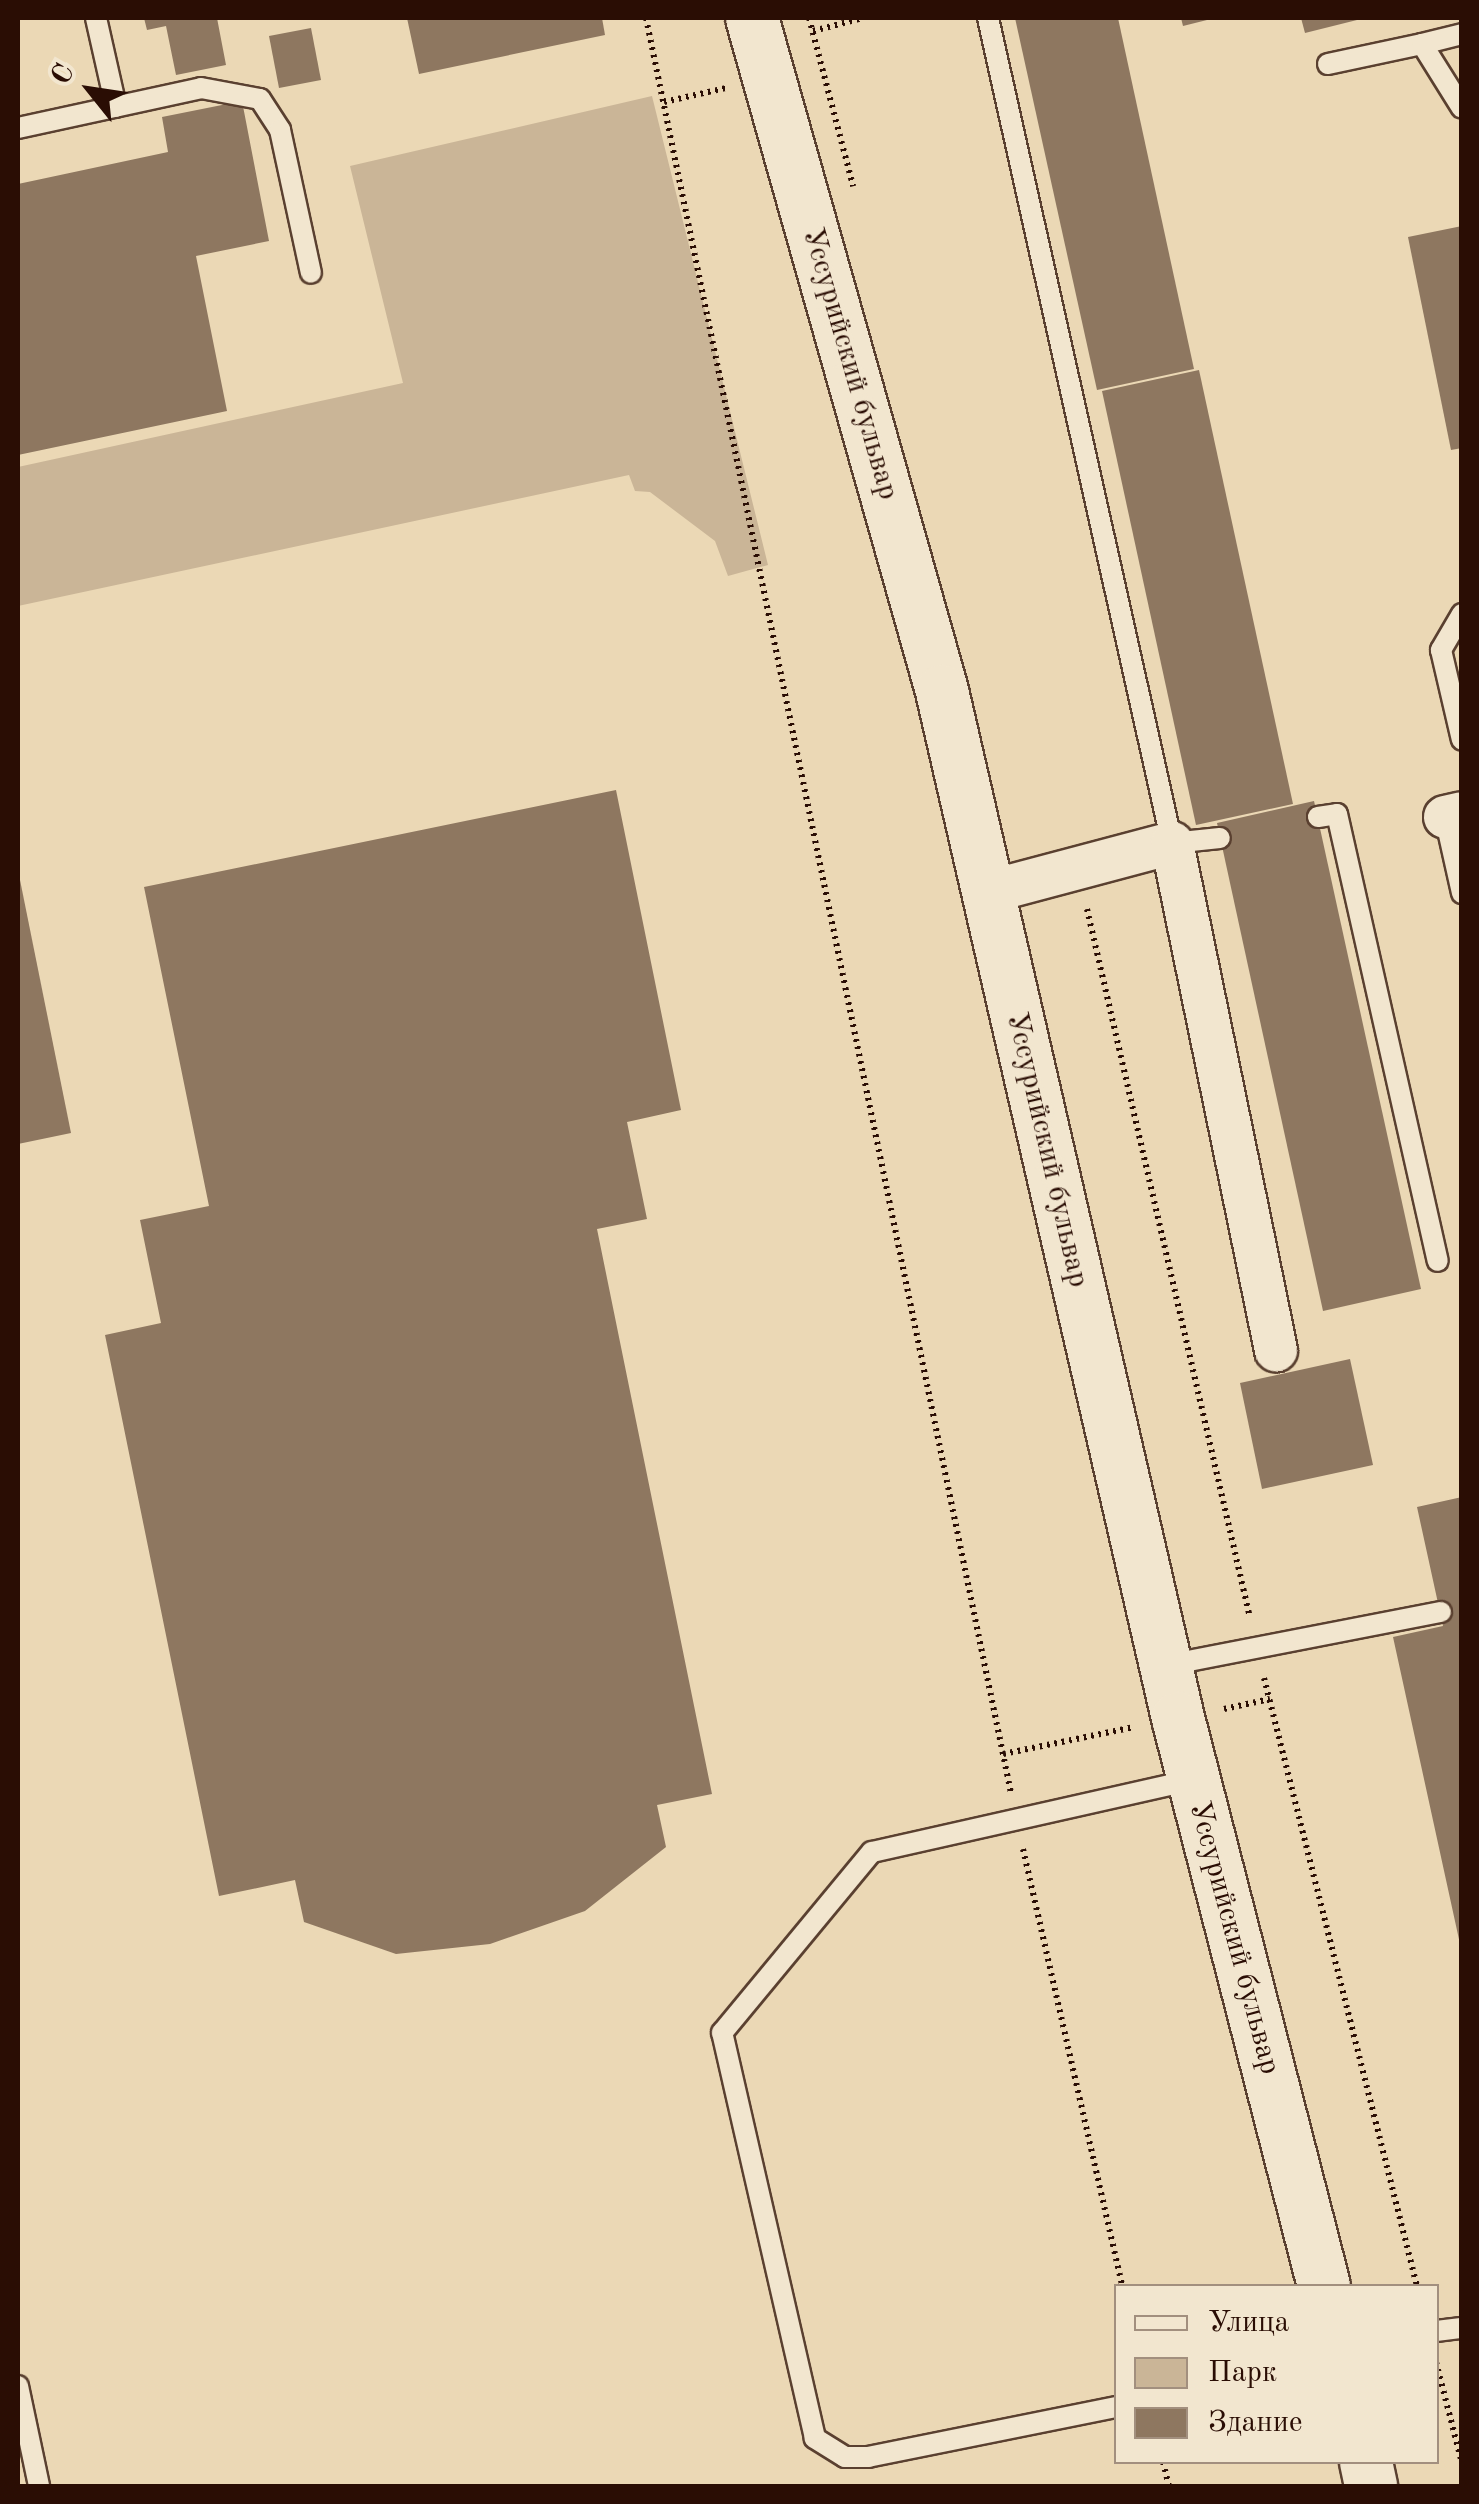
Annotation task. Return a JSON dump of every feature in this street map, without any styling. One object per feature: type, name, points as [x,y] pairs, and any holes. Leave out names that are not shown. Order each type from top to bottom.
[{"type":"street","name":"Уссурийский бульвар","points":[[752,18],[920,605],[1193,1779],[1323,2284]]},
{"type":"street","points":[[988,892],[1172,842],[1276,1350]]},
{"type":"lane","points":[[96,18],[116,107]]},
{"type":"lane","points":[[988,18],[1172,842],[1220,838]]},
{"type":"lane","points":[[1328,64],[1462,34]]},
{"type":"lane","points":[[1422,44],[1462,108]]},
{"type":"lane","points":[[18,128],[201,88],[260,99],[280,130],[311,273]]},
{"type":"lane","points":[[1462,614],[1441,650],[1462,740]]},
{"type":"lane","points":[[1318,817],[1337,814],[1438,1262]]},
{"type":"lane","points":[[1453,815],[1462,893]]},
{"type":"lane","points":[[1166,1665],[1440,1612]]},
{"type":"lane","points":[[1114,2407],[868,2457],[845,2458],[815,2438],[721,2046],[730,2020],[862,1860],[1016,1818],[1193,1779]]},
{"type":"lane","points":[[18,2386],[39,2486]]},
{"type":"path","points":[[646,18],[1016,1818],[1122,2284]]},
{"type":"path","points":[[813,31],[863,18]]},
{"type":"path","points":[[1078,868],[1257,1648],[1417,2284]]},
{"type":"path","points":[[1439,2374],[1462,2463]]},
{"type":"green space","points":[[652,96],[768,565],[728,576],[715,541],[650,492],[635,491],[629,475],[18,606],[18,467],[403,383],[350,166]]},
{"type":"building","points":[[144,18],[217,18],[226,65],[176,75],[166,26],[147,30]]},
{"type":"building","points":[[407,18],[602,18],[605,35],[419,74]]},
{"type":"building","points":[[1015,18],[1118,18],[1194,369],[1097,390]]},
{"type":"building","points":[[1181,18],[1211,18],[1211,19],[1183,26]]},
{"type":"building","points":[[1301,18],[1361,18],[1361,19],[1305,33]]},
{"type":"building","points":[[311,28],[321,80],[279,88],[269,36]]},
{"type":"building","points":[[242,101],[269,241],[196,256],[227,411],[18,455],[18,184],[168,152],[162,117]]},
{"type":"building","points":[[1462,226],[1462,448],[1451,450],[1408,237]]},
{"type":"building","points":[[1199,370],[1293,804],[1196,825],[1102,391]]},
{"type":"building","points":[[616,790],[681,1110],[627,1122],[647,1219],[597,1229],[712,1794],[657,1805],[666,1847],[585,1911],[490,1944],[396,1954],[304,1922],[295,1880],[219,1896],[105,1335],[161,1323],[140,1220],[209,1206],[144,887]]},
{"type":"building","points":[[1314,801],[1421,1289],[1323,1311],[1217,823]]},
{"type":"building","points":[[18,870],[71,1133],[18,1144]]},
{"type":"building","points":[[1350,1359],[1373,1465],[1262,1489],[1240,1383]]},
{"type":"building","points":[[1462,1497],[1460,1944],[1393,1637],[1443,1626],[1417,1507]]}]
